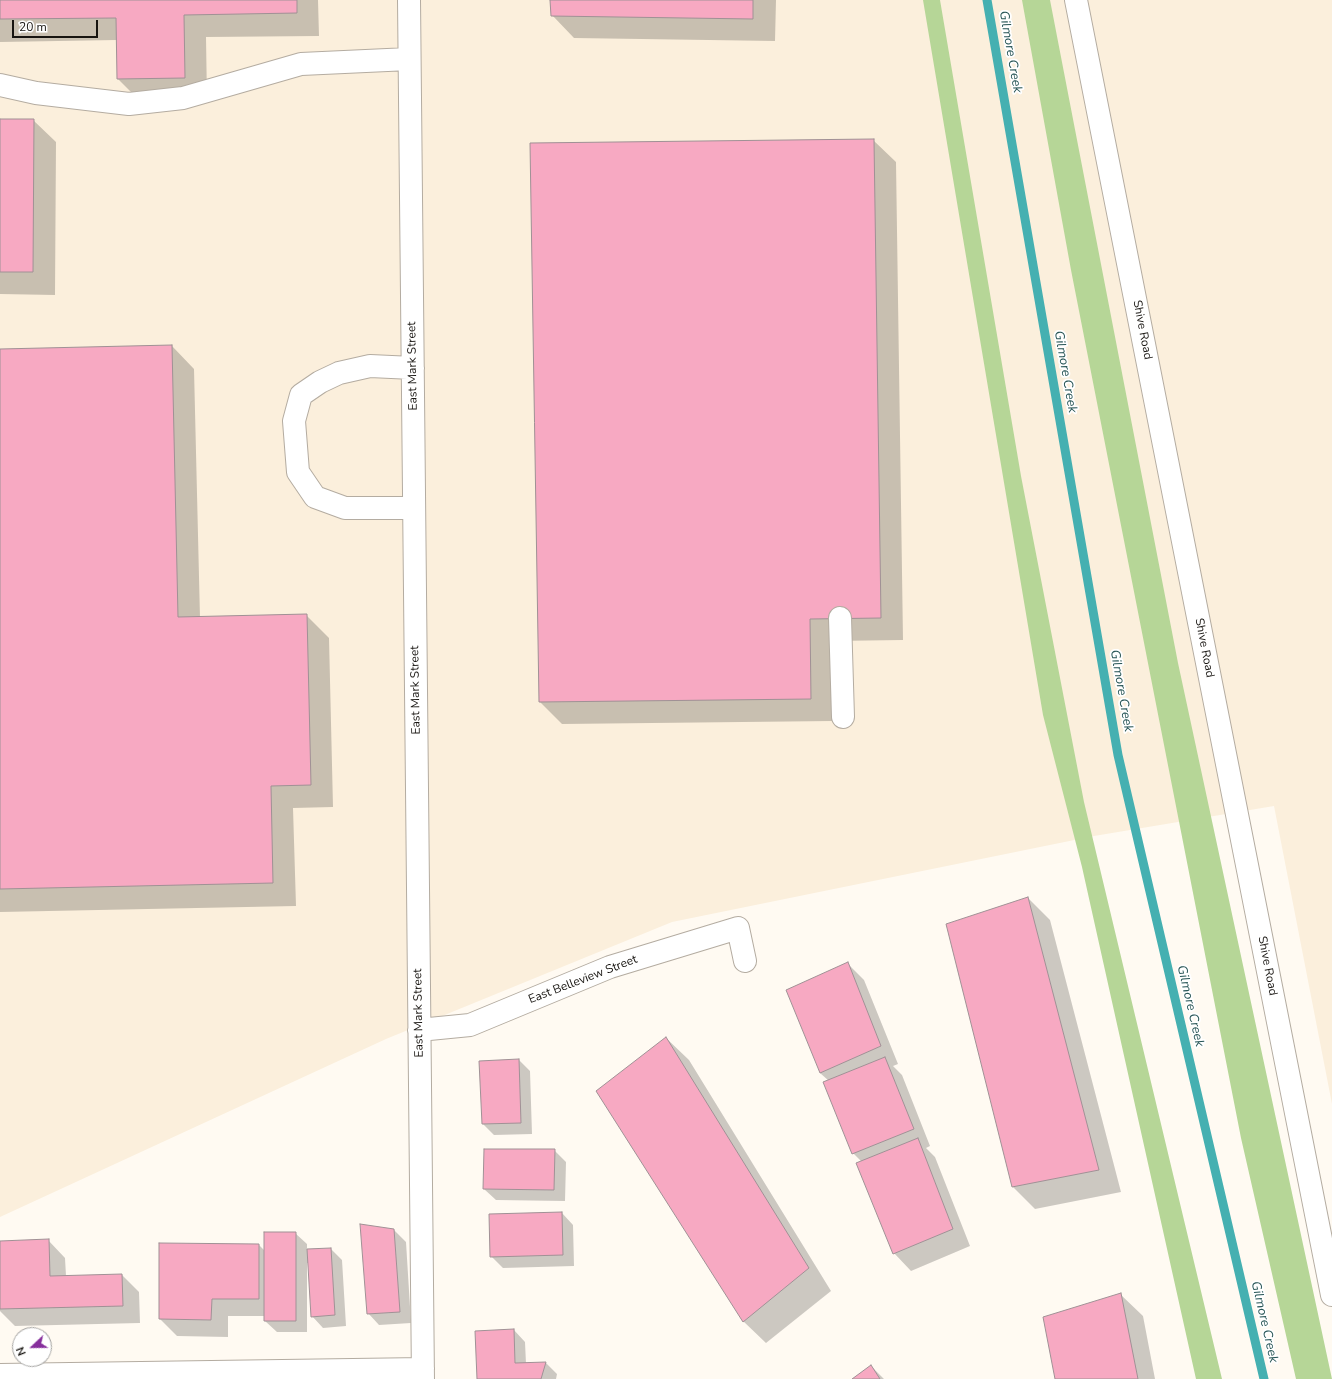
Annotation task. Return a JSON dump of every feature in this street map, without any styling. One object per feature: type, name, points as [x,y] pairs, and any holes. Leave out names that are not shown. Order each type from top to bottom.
[{"type":"street","name":"East Mark Street","points":[[409,0],[423,1374]]},
{"type":"street","name":"Shive Road","points":[[1076,0],[1332,1296]]},
{"type":"street","points":[[0,85],[36,93],[129,104],[183,98],[301,64],[409,59]]},
{"type":"street","points":[[413,368],[370,366],[339,373],[320,382],[301,395],[294,421],[298,472],[315,497],[345,508],[414,508]]},
{"type":"street","points":[[840,618],[843,717]]},
{"type":"street","name":"East Belleview Street","points":[[419,1030],[470,1025],[610,967],[738,928],[745,961]]},
{"type":"street","points":[[0,1375],[423,1374]]},
{"type":"shaded area","points":[[0,0],[1332,0],[1332,1104],[1274,806],[1094,836],[672,922],[386,1039],[0,1217]]},
{"type":"green space","points":[[923,0],[940,0],[1021,476],[1084,802],[1222,1379],[1196,1379],[1082,867],[1043,715]]},
{"type":"green space","points":[[1022,0],[1050,0],[1178,663],[1332,1379],[1296,1379],[1241,1138],[1071,270]]},
{"type":"building","points":[[0,0],[297,0],[297,13],[184,15],[185,78],[117,79],[116,18],[0,19]]},
{"type":"building","points":[[550,0],[753,0],[753,19],[551,16]]},
{"type":"building","points":[[0,119],[34,119],[33,272],[0,272]]},
{"type":"building","points":[[874,139],[881,618],[810,619],[811,699],[539,702],[530,143]]},
{"type":"building","points":[[172,345],[178,617],[307,614],[311,785],[271,786],[273,883],[0,889],[0,349]]},
{"type":"building","points":[[1028,897],[1099,1170],[1012,1187],[946,924]]},
{"type":"building","points":[[848,962],[881,1046],[820,1073],[786,990]]},
{"type":"building","points":[[666,1037],[809,1268],[743,1322],[596,1091]]},
{"type":"building","points":[[885,1057],[914,1129],[852,1154],[823,1082]]},
{"type":"building","points":[[519,1059],[521,1123],[482,1124],[479,1061]]},
{"type":"building","points":[[918,1138],[953,1229],[893,1254],[856,1163]]},
{"type":"building","points":[[484,1149],[555,1149],[554,1190],[483,1189]]},
{"type":"building","points":[[562,1212],[563,1255],[490,1257],[489,1214]]},
{"type":"building","points":[[360,1224],[394,1229],[400,1312],[367,1314]]},
{"type":"building","points":[[264,1232],[296,1232],[296,1321],[264,1321]]},
{"type":"building","points":[[49,1239],[50,1276],[122,1274],[123,1306],[0,1309],[0,1241]]},
{"type":"building","points":[[159,1243],[259,1244],[259,1299],[212,1299],[211,1320],[159,1319]]},
{"type":"building","points":[[331,1248],[335,1315],[311,1317],[307,1249]]},
{"type":"building","points":[[1121,1293],[1138,1379],[1055,1379],[1043,1317]]},
{"type":"building","points":[[514,1329],[515,1363],[546,1362],[541,1379],[477,1379],[475,1331]]},
{"type":"building","points":[[871,1365],[880,1379],[852,1379]]},
{"type":"waterway","name":"Gilmore Creek","points":[[987,0],[1118,755],[1264,1379]]}]
